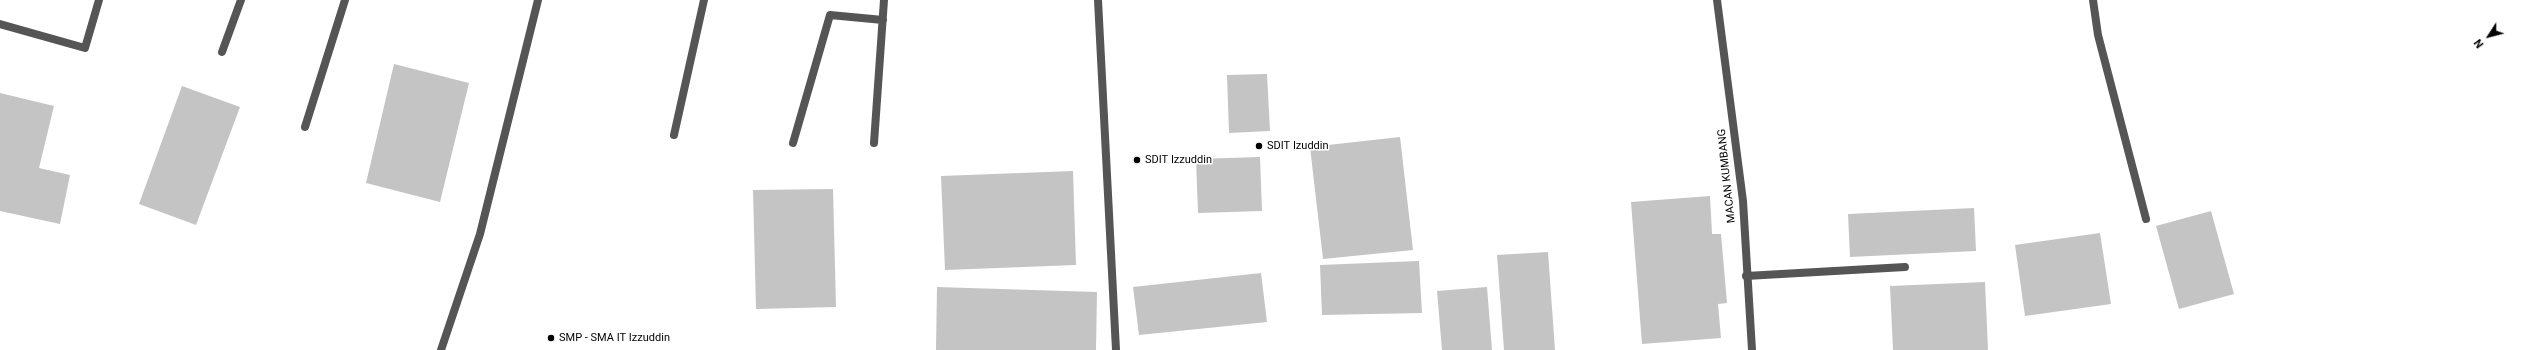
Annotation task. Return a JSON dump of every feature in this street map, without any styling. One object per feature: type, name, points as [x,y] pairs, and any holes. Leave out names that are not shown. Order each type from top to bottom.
[{"type":"street","points":[[0,24],[85,48],[99,0]]},
{"type":"street","points":[[222,52],[241,0]]},
{"type":"street","points":[[305,127],[344,0]]},
{"type":"street","points":[[441,350],[480,234],[538,0]]},
{"type":"street","points":[[674,135],[704,0]]},
{"type":"street","points":[[874,143],[884,0]]},
{"type":"street","points":[[1098,0],[1116,350]]},
{"type":"street","name":"MACAN KUMBANG","points":[[1717,0],[1743,202],[1746,276],[1752,350]]},
{"type":"street","points":[[2093,0],[2098,35],[2146,219]]},
{"type":"street","points":[[793,143],[830,15],[883,20]]},
{"type":"street","points":[[1746,276],[1905,267]]},
{"type":"building","points":[[394,64],[469,83],[440,202],[366,183]]},
{"type":"building","points":[[1267,74],[1270,131],[1229,133],[1227,75]]},
{"type":"building","points":[[182,86],[240,107],[196,225],[139,204]]},
{"type":"building","points":[[0,93],[54,106],[39,168],[70,175],[60,224],[0,211]]},
{"type":"building","points":[[1400,137],[1413,250],[1323,259],[1310,147]]},
{"type":"building","points":[[1260,157],[1262,211],[1198,213],[1196,159]]},
{"type":"building","points":[[1073,171],[1076,265],[945,270],[941,176]]},
{"type":"building","points":[[833,189],[836,307],[756,309],[753,190]]},
{"type":"building","points":[[1710,196],[1712,234],[1721,234],[1727,303],[1718,304],[1721,338],[1642,344],[1631,202]]},
{"type":"building","points":[[1974,208],[1976,251],[1850,257],[1848,214]]},
{"type":"building","points":[[2211,211],[2234,294],[2179,309],[2156,226]]},
{"type":"building","points":[[2100,233],[2111,304],[2025,316],[2015,245]]},
{"type":"building","points":[[1548,252],[1555,350],[1504,350],[1497,255]]},
{"type":"building","points":[[1419,261],[1422,313],[1322,315],[1320,265]]},
{"type":"building","points":[[1261,273],[1267,322],[1139,335],[1133,287]]},
{"type":"building","points":[[1985,282],[1988,350],[1893,350],[1890,286]]},
{"type":"building","points":[[937,287],[1097,292],[1096,350],[936,350]]},
{"type":"building","points":[[1487,287],[1492,350],[1442,350],[1437,291]]},
{"type":"place","name":"SDIT Izuddin","points":[[1259,146]]},
{"type":"place","name":"SDIT Izzuddin","points":[[1137,160]]},
{"type":"place","name":"SMP - SMA IT Izzuddin","points":[[551,338]]}]
